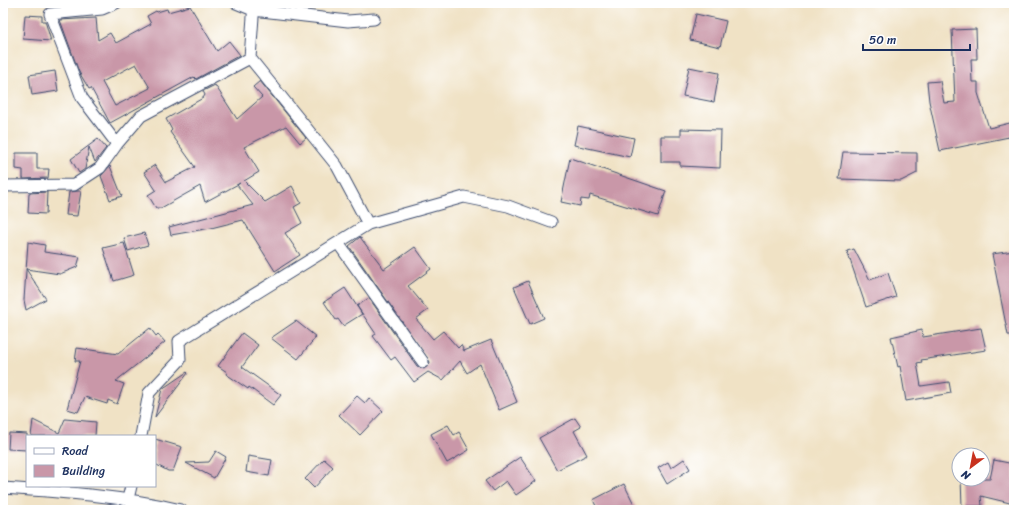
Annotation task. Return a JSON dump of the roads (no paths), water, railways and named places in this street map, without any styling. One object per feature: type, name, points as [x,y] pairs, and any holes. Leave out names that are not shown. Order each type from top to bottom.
[{"type":"street","points":[[116,3],[102,9],[50,14],[82,98],[117,144]]},
{"type":"street","points":[[236,3],[348,21],[374,19]]},
{"type":"street","points":[[254,6],[250,58],[336,166],[368,224]]},
{"type":"street","points":[[3,186],[74,185],[100,168],[117,144],[142,116],[250,58]]},
{"type":"street","points":[[141,435],[149,393],[180,360],[180,341],[368,224],[464,197],[508,206],[551,222]]},
{"type":"street","points":[[338,243],[423,362]]},
{"type":"street","points":[[128,499],[131,487]]},
{"type":"street","points":[[3,488],[71,492],[128,499],[180,510]]}]
